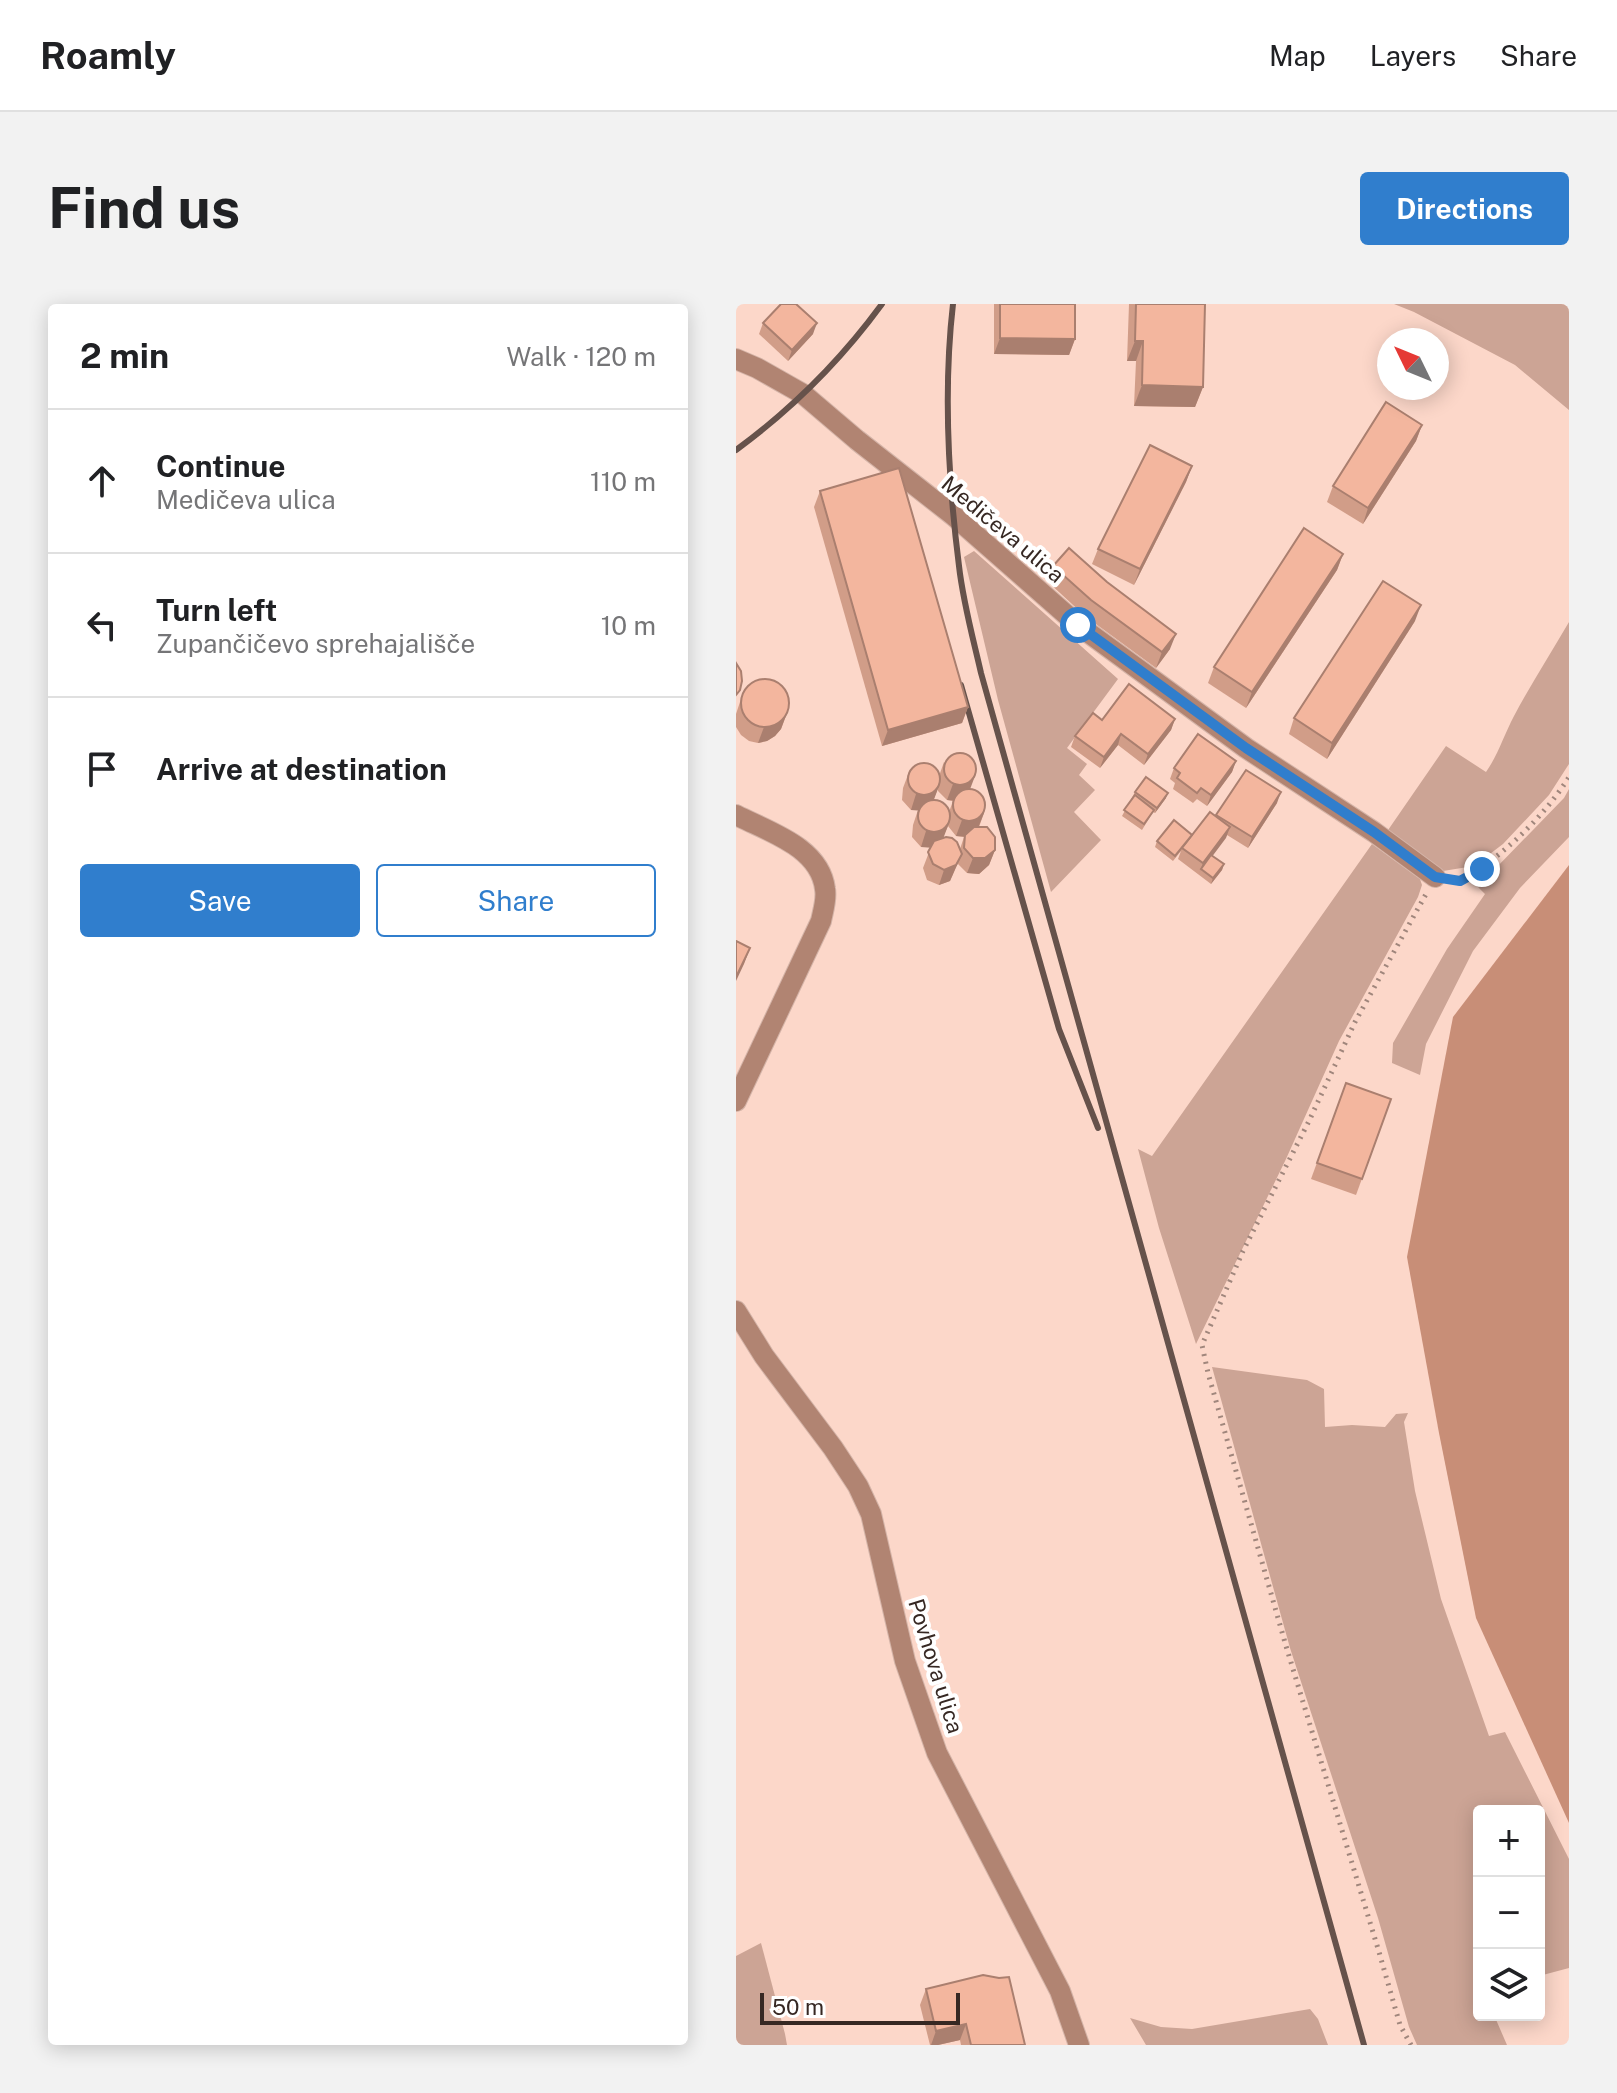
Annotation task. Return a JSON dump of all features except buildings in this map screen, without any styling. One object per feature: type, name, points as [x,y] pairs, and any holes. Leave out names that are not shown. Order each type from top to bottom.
[{"type":"street","name":"Medičeva ulica","points":[[736,359],[803,394],[954,516],[1078,625],[1246,748],[1374,832],[1435,877]]},
{"type":"street","points":[[736,815],[800,848],[822,874],[826,892],[821,921],[736,1101]]},
{"type":"street","name":"Povhova ulica","points":[[736,1311],[764,1356],[858,1486],[871,1514],[905,1661],[937,1753],[1060,1991],[1079,2045]]},
{"type":"path","points":[[1411,2045],[1400,2025],[1286,1646],[1202,1345],[1243,1251],[1355,1022],[1435,877],[1460,881],[1482,869],[1533,821],[1569,777]]},
{"type":"shaded area","points":[[1394,304],[1569,304],[1569,410],[1515,365]]},
{"type":"shaded area","points":[[974,551],[1118,679],[1067,748],[1087,764],[1079,775],[1095,790],[1074,812],[1101,840],[1051,892],[998,700],[964,557]]},
{"type":"shaded area","points":[[1569,622],[1569,764],[1549,795],[1503,844],[1474,866],[1443,871],[1386,833],[1446,746],[1486,772],[1510,723]]},
{"type":"shaded area","points":[[1569,789],[1569,837],[1520,888],[1473,951],[1426,1044],[1420,1075],[1392,1063],[1393,1043],[1447,949],[1485,894],[1476,885],[1564,798]]},
{"type":"shaded area","points":[[1372,844],[1420,879],[1422,885],[1418,897],[1339,1041],[1286,1159],[1196,1344],[1138,1149],[1152,1156]]},
{"type":"shaded area","points":[[1569,865],[1569,1823],[1476,1618],[1407,1257],[1453,1017]]},
{"type":"shaded area","points":[[1212,1367],[1307,1380],[1324,1389],[1325,1427],[1385,1427],[1396,1414],[1408,1413],[1404,1422],[1415,1491],[1441,1599],[1489,1736],[1505,1732],[1542,1805],[1473,1805],[1473,2021],[1497,2021],[1507,2045],[1417,2045],[1290,1648]]},
{"type":"shaded area","points":[[1545,1811],[1569,1859],[1569,1968],[1545,1974]]},
{"type":"shaded area","points":[[761,1943],[787,2045],[736,2045],[736,1956]]},
{"type":"shaded area","points":[[1310,2009],[1318,2019],[1328,2045],[1146,2045],[1130,2018],[1161,2027],[1192,2029]]},
{"type":"railway","points":[[736,450],[815,383],[882,304]]},
{"type":"railway","points":[[953,304],[948,369],[950,468],[961,579],[981,673],[1364,2045]]},
{"type":"railway","points":[[961,685],[1059,1029],[1098,1128]]},
{"type":"route","points":[[1078,625],[1246,748],[1374,832],[1435,877],[1460,881],[1482,869]]}]
